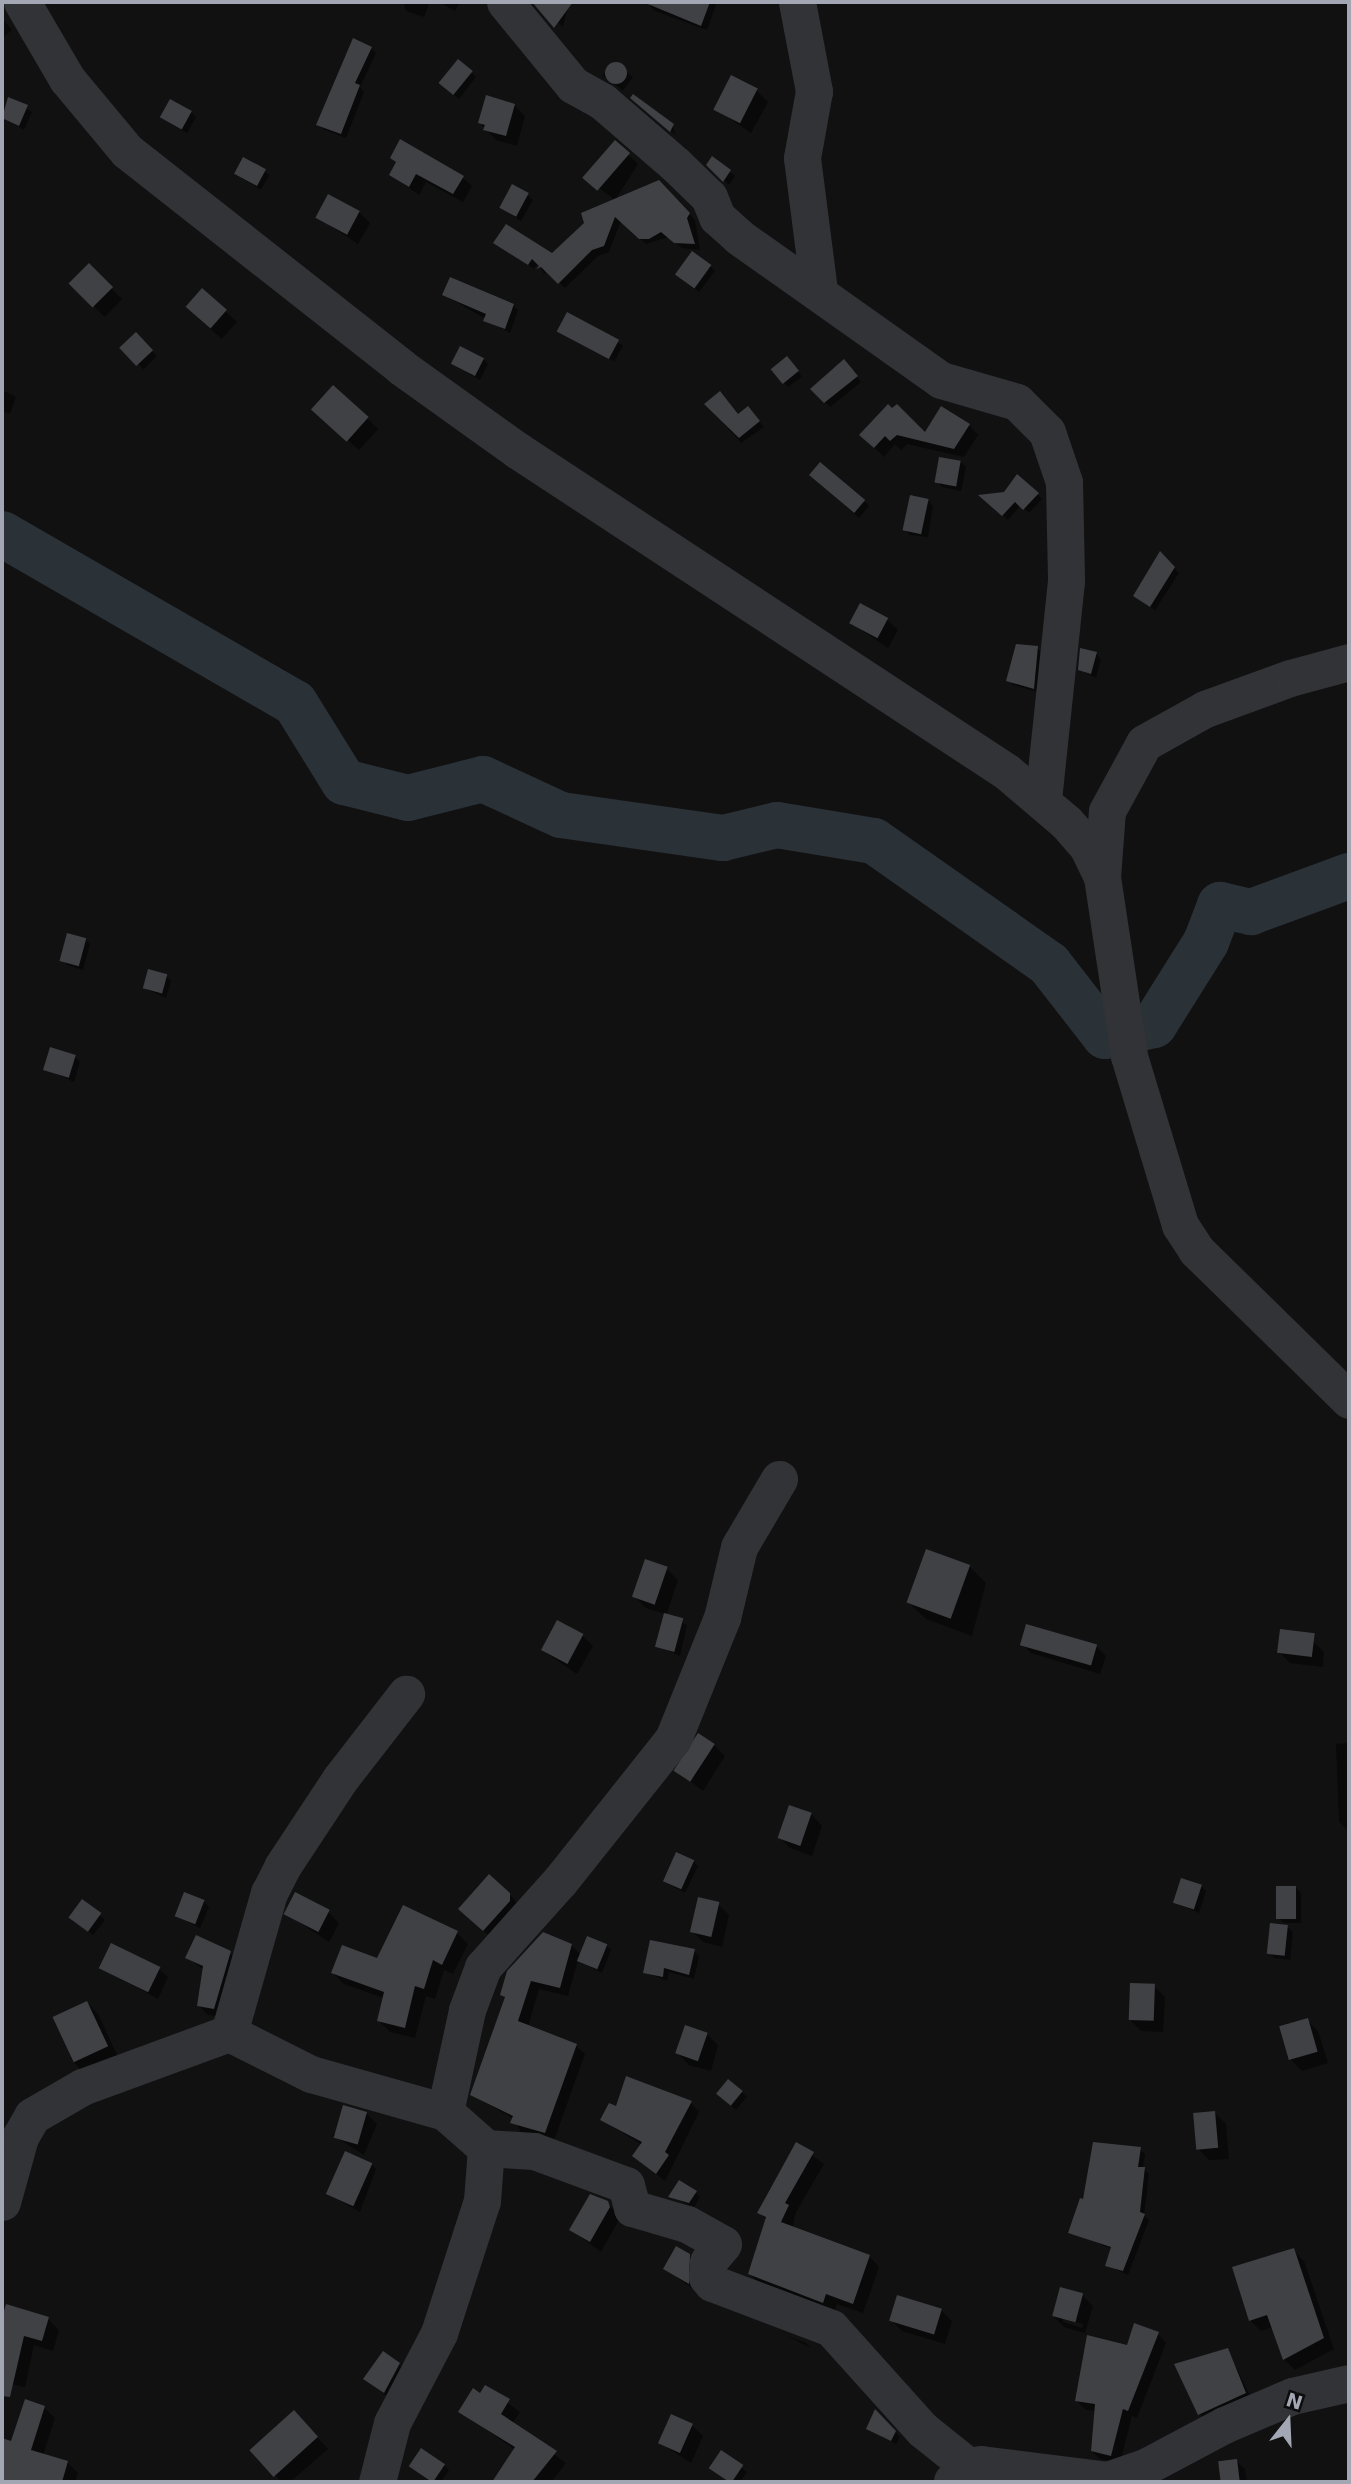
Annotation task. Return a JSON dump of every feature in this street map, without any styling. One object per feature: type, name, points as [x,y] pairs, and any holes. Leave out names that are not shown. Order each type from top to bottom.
[{"type":"street","points":[[22,2],[67,79],[127,151],[401,367],[517,450],[1043,800],[1087,846],[1102,877]]},
{"type":"street","points":[[505,2],[573,85],[602,101],[685,173],[709,197],[724,224],[941,380],[1017,402],[1054,444],[1063,482],[1066,581],[1043,800]]},
{"type":"street","points":[[797,2],[813,82],[802,158],[819,291]]},
{"type":"street","points":[[1349,662],[1205,709],[1144,743],[1107,811],[1102,877],[1125,1014],[1129,1056],[1170,1198],[1185,1233],[1196,1250],[1349,1400]]},
{"type":"street","points":[[445,2112],[467,2010],[483,1967],[560,1881],[673,1739],[725,1607],[739,1547],[779,1479]]},
{"type":"street","points":[[229,2033],[269,1893],[282,1867],[340,1779],[406,1694]]},
{"type":"street","points":[[2,2202],[20,2137],[32,2116],[82,2087],[229,2033],[312,2074],[445,2112],[486,2148],[534,2151],[626,2185],[632,2208],[687,2224],[723,2244],[708,2262],[707,2277],[712,2283],[831,2328],[960,2474],[981,2464],[1087,2479],[1127,2478],[1292,2396],[1349,2384]]},
{"type":"street","points":[[377,2482],[392,2423],[443,2320],[482,2201],[486,2148]]},
{"type":"building","points":[[532,2],[573,2],[554,28]]},
{"type":"building","points":[[643,2],[710,2],[701,26]]},
{"type":"building","points":[[353,38],[372,47],[355,83],[360,85],[341,134],[316,125]]},
{"type":"building","points":[[458,59],[473,71],[453,95],[438,83]]},
{"type":"building","points":[[612,62],[620,62],[627,69],[627,77],[620,84],[612,84],[605,77],[605,69]]},
{"type":"building","points":[[731,75],[758,89],[740,123],[713,110]]},
{"type":"building","points":[[633,94],[674,124],[670,132],[630,98]]},
{"type":"building","points":[[486,95],[515,104],[506,136],[483,130],[485,125],[478,123]]},
{"type":"building","points":[[8,97],[28,105],[19,126],[2,118]]},
{"type":"building","points":[[170,99],[192,111],[182,129],[160,117]]},
{"type":"building","points":[[400,139],[464,176],[453,194],[416,174],[409,187],[389,175],[396,162],[390,158]]},
{"type":"building","points":[[615,140],[630,153],[597,191],[582,178]]},
{"type":"building","points":[[712,156],[731,170],[723,182],[706,165]]},
{"type":"building","points":[[243,157],[266,169],[257,186],[234,174]]},
{"type":"building","points":[[659,180],[690,213],[687,218],[695,244],[674,243],[661,232],[649,239],[639,239],[615,217],[604,246],[592,250],[558,284],[541,267],[536,269],[539,266],[532,259],[528,265],[493,243],[506,224],[552,253],[584,223],[581,213]]},
{"type":"building","points":[[512,184],[529,193],[516,217],[499,208]]},
{"type":"building","points":[[328,194],[360,211],[347,235],[315,218]]},
{"type":"building","points":[[692,251],[711,265],[694,289],[675,274]]},
{"type":"building","points":[[89,263],[113,287],[93,308],[68,284]]},
{"type":"building","points":[[450,277],[514,304],[505,329],[483,321],[486,314],[442,295]]},
{"type":"building","points":[[202,288],[227,310],[211,329],[186,307]]},
{"type":"building","points":[[567,312],[619,340],[609,359],[557,331]]},
{"type":"building","points":[[136,332],[153,350],[136,366],[119,348]]},
{"type":"building","points":[[460,346],[484,358],[475,376],[451,364]]},
{"type":"building","points":[[787,356],[799,371],[783,384],[771,369]]},
{"type":"building","points":[[844,359],[858,376],[824,403],[810,389]]},
{"type":"building","points":[[333,385],[369,417],[347,442],[311,410]]},
{"type":"building","points":[[720,391],[738,414],[748,406],[760,421],[739,438],[704,404]]},
{"type":"building","points":[[888,404],[892,408],[897,404],[925,432],[941,406],[970,424],[954,449],[897,435],[890,441],[885,436],[874,448],[859,435]]},
{"type":"building","points":[[939,457],[961,461],[956,486],[934,483]]},
{"type":"building","points":[[820,462],[865,500],[854,513],[809,475]]},
{"type":"building","points":[[1017,474],[1039,493],[1023,510],[1015,502],[1002,516],[978,495],[1004,492]]},
{"type":"building","points":[[910,495],[929,499],[921,534],[903,530]]},
{"type":"building","points":[[1160,551],[1175,567],[1150,607],[1133,596]]},
{"type":"building","points":[[860,603],[888,618],[877,638],[849,623]]},
{"type":"building","points":[[1016,644],[1038,646],[1034,689],[1006,681]]},
{"type":"building","points":[[1080,648],[1097,652],[1091,674],[1078,670]]},
{"type":"building","points":[[67,933],[86,938],[79,966],[59,961]]},
{"type":"building","points":[[148,969],[167,974],[162,993],[143,988]]},
{"type":"building","points":[[50,1047],[76,1055],[69,1078],[43,1070]]},
{"type":"building","points":[[926,1549],[970,1565],[951,1619],[907,1603]]},
{"type":"building","points":[[645,1559],[668,1567],[655,1605],[632,1597]]},
{"type":"building","points":[[664,1613],[683,1618],[674,1652],[655,1647]]},
{"type":"building","points":[[557,1620],[583,1634],[568,1664],[541,1650]]},
{"type":"building","points":[[1026,1624],[1097,1644],[1091,1666],[1020,1645]]},
{"type":"building","points":[[1280,1629],[1315,1633],[1312,1657],[1277,1653]]},
{"type":"building","points":[[698,1733],[715,1744],[690,1782],[673,1771]]},
{"type":"building","points":[[789,1805],[812,1813],[800,1846],[778,1838]]},
{"type":"building","points":[[676,1852],[694,1860],[681,1889],[663,1881]]},
{"type":"building","points":[[489,1874],[510,1893],[510,1901],[483,1931],[458,1909]]},
{"type":"building","points":[[1181,1878],[1202,1885],[1194,1910],[1173,1903]]},
{"type":"building","points":[[1276,1886],[1296,1886],[1296,1919],[1276,1919]]},
{"type":"building","points":[[184,1892],[205,1900],[195,1924],[175,1916]]},
{"type":"building","points":[[295,1892],[330,1910],[318,1932],[284,1914]]},
{"type":"building","points":[[698,1897],[719,1902],[711,1937],[690,1932]]},
{"type":"building","points":[[82,1899],[101,1913],[88,1932],[68,1918]]},
{"type":"building","points":[[403,1905],[458,1931],[442,1965],[433,1960],[424,1989],[415,1986],[405,2028],[377,2021],[384,1992],[331,1973],[342,1945],[377,1958]]},
{"type":"building","points":[[1270,1923],[1288,1925],[1285,1956],[1267,1954]]},
{"type":"building","points":[[543,1932],[572,1944],[560,1988],[531,1981],[518,2021],[577,2044],[545,2133],[510,2123],[513,2116],[470,2095],[505,1997],[500,1995],[507,1971]]},
{"type":"building","points":[[196,1935],[231,1951],[214,2009],[197,2006],[203,1966],[185,1958]]},
{"type":"building","points":[[587,1936],[607,1944],[597,1969],[577,1961]]},
{"type":"building","points":[[650,1940],[695,1949],[689,1975],[664,1968],[663,1977],[643,1973]]},
{"type":"building","points":[[111,1943],[160,1967],[148,1992],[99,1968]]},
{"type":"building","points":[[1130,1983],[1155,1984],[1154,2021],[1129,2020]]},
{"type":"building","points":[[87,2001],[108,2046],[74,2062],[53,2017]]},
{"type":"building","points":[[1308,2018],[1318,2052],[1289,2060],[1279,2026]]},
{"type":"building","points":[[685,2025],[708,2033],[698,2061],[675,2053]]},
{"type":"building","points":[[626,2076],[692,2101],[665,2152],[669,2155],[656,2174],[632,2156],[642,2142],[600,2120],[609,2103],[616,2106]]},
{"type":"building","points":[[728,2079],[743,2091],[731,2106],[716,2094]]},
{"type":"building","points":[[343,2105],[367,2112],[358,2145],[334,2138]]},
{"type":"building","points":[[1215,2111],[1218,2148],[1196,2150],[1193,2113]]},
{"type":"building","points":[[796,2142],[814,2152],[785,2203],[789,2205],[781,2222],[870,2255],[853,2304],[826,2294],[823,2303],[748,2274],[766,2217],[757,2213]]},
{"type":"building","points":[[1093,2142],[1141,2147],[1138,2167],[1145,2167],[1140,2212],[1145,2214],[1123,2271],[1105,2266],[1111,2247],[1068,2233],[1080,2198],[1083,2199]]},
{"type":"building","points":[[345,2151],[372,2163],[353,2206],[326,2194]]},
{"type":"building","points":[[679,2180],[697,2191],[689,2203],[668,2197]]},
{"type":"building","points":[[590,2194],[608,2201],[610,2207],[590,2242],[569,2230]]},
{"type":"building","points":[[676,2246],[690,2254],[689,2284],[663,2269]]},
{"type":"building","points":[[1294,2248],[1324,2338],[1283,2360],[1267,2315],[1249,2321],[1232,2267]]},
{"type":"building","points":[[1060,2287],[1083,2293],[1075,2322],[1052,2316]]},
{"type":"building","points":[[897,2295],[942,2309],[934,2335],[889,2321]]},
{"type":"building","points":[[6,2304],[49,2317],[42,2341],[24,2336],[10,2397],[2,2396],[2,2318]]},
{"type":"building","points":[[1134,2323],[1159,2332],[1128,2411],[1123,2409],[1111,2456],[1091,2451],[1095,2404],[1075,2401],[1087,2335],[1127,2345]]},
{"type":"building","points":[[1228,2348],[1246,2393],[1198,2415],[1174,2364]]},
{"type":"building","points":[[383,2351],[400,2363],[384,2393],[363,2379]]},
{"type":"building","points":[[485,2385],[510,2399],[501,2414],[557,2451],[532,2482],[492,2482],[515,2447],[458,2412],[473,2388],[480,2393]]},
{"type":"building","points":[[25,2399],[45,2406],[31,2450],[68,2461],[62,2482],[2,2482],[2,2438],[11,2441]]},
{"type":"building","points":[[875,2409],[896,2431],[891,2441],[866,2429]]},
{"type":"building","points":[[294,2410],[318,2437],[274,2477],[249,2450]]},
{"type":"building","points":[[671,2414],[693,2424],[680,2453],[658,2443]]},
{"type":"building","points":[[421,2448],[445,2464],[433,2482],[409,2466]]},
{"type":"building","points":[[721,2450],[743,2465],[732,2482],[709,2468]]},
{"type":"building","points":[[1237,2459],[1240,2482],[1221,2482],[1218,2461]]},
{"type":"waterway","points":[[2,534],[295,703],[344,782],[408,798],[483,779],[561,815],[723,838],[777,825],[874,841],[1049,964],[1105,1036],[1154,1025],[1206,942],[1220,905],[1251,912],[1349,876]]}]
